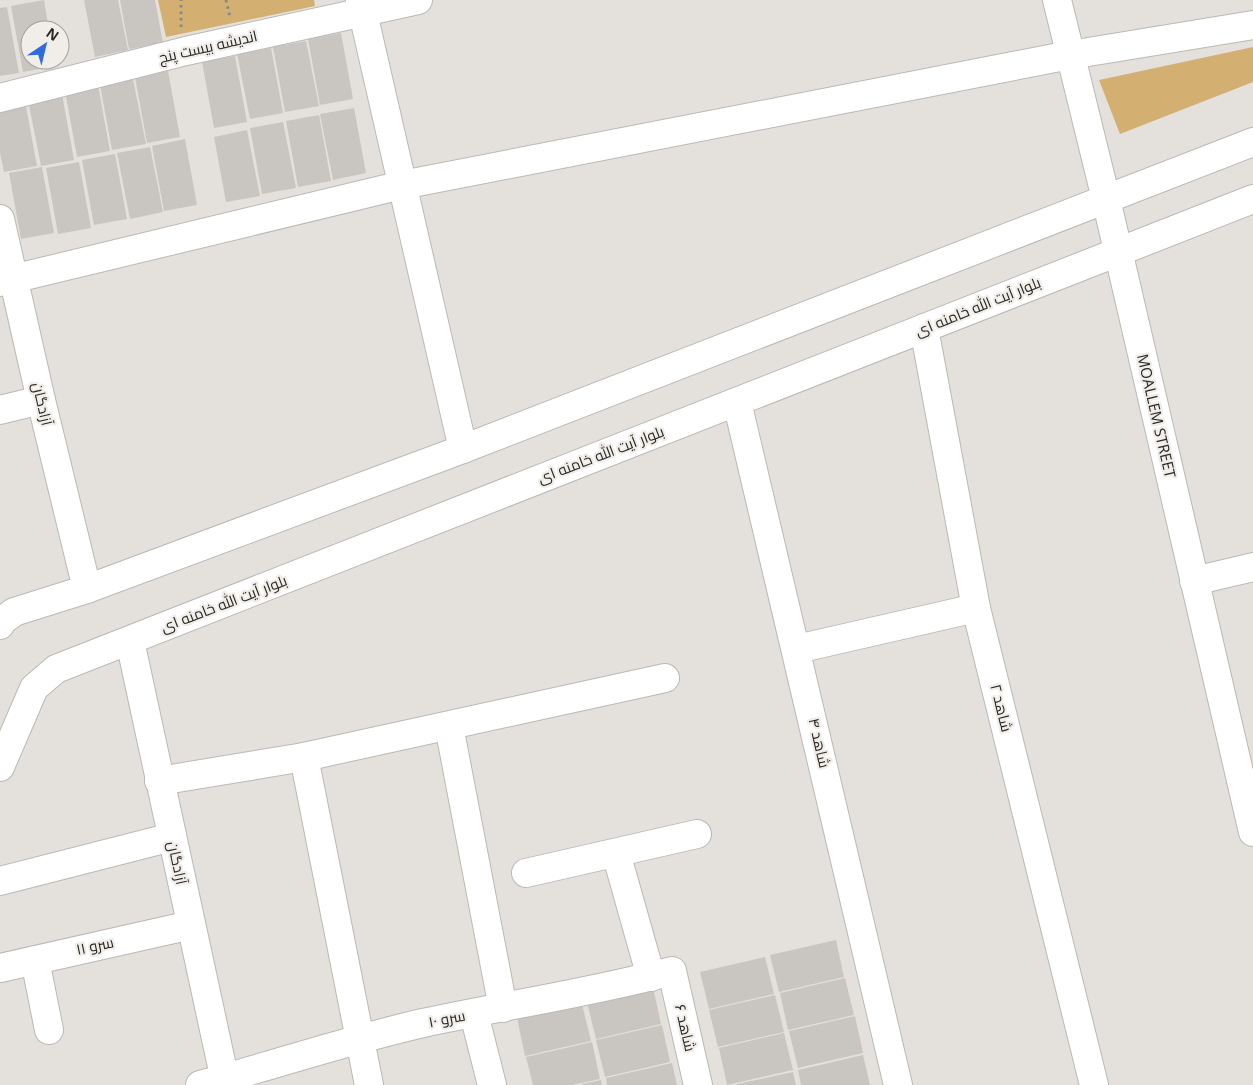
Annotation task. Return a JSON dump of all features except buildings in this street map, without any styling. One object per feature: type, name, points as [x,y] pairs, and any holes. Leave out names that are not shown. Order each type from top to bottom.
[{"type":"street","name":"اندیشه بیست پنج","points":[[0,98],[361,6],[418,0]]},
{"type":"street","name":"MOALLEM STREET","points":[[1056,0],[1106,199],[1253,832]]},
{"type":"street","points":[[361,6],[463,449]]},
{"type":"street","points":[[7,280],[402,185],[1070,55],[1253,25]]},
{"type":"street","points":[[0,625],[2,621],[14,612],[87,589],[463,449],[1253,142]]},
{"type":"street","name":"بلوار آیت الله خامنه ای","points":[[0,767],[34,688],[56,669],[1253,199]]},
{"type":"street","name":"آزادگان","points":[[0,219],[7,280],[41,400],[87,589]]},
{"type":"street","name":"شاهد ۲","points":[[924,328],[976,608],[1094,1085]]},
{"type":"street","points":[[0,410],[41,400]]},
{"type":"street","name":"شاهد ۴","points":[[738,402],[898,1085]]},
{"type":"street","points":[[1194,582],[1253,568]]},
{"type":"street","points":[[797,650],[976,608]]},
{"type":"street","name":"آزادگان","points":[[130,641],[191,926],[217,1083]]},
{"type":"street","points":[[159,781],[304,757],[665,678]]},
{"type":"street","points":[[449,726],[503,1008]]},
{"type":"street","points":[[304,757],[369,1085]]},
{"type":"street","points":[[526,873],[697,834]]},
{"type":"street","points":[[0,880],[172,837]]},
{"type":"street","name":"شاهد ۶","points":[[616,853],[662,974],[698,1085]]},
{"type":"street","name":"سرو ۱۱","points":[[0,968],[191,926]]},
{"type":"street","points":[[35,960],[49,1030]]},
{"type":"street","name":"سرو ۱۰","points":[[217,1083],[361,1039],[423,1023],[662,974]]},
{"type":"street","points":[[474,1014],[492,1085]]},
{"type":"shaded area","points":[[158,0],[314,0],[315,6],[166,37]]},
{"type":"shaded area","points":[[1253,47],[1253,82],[1120,134],[1099,80]]}]
